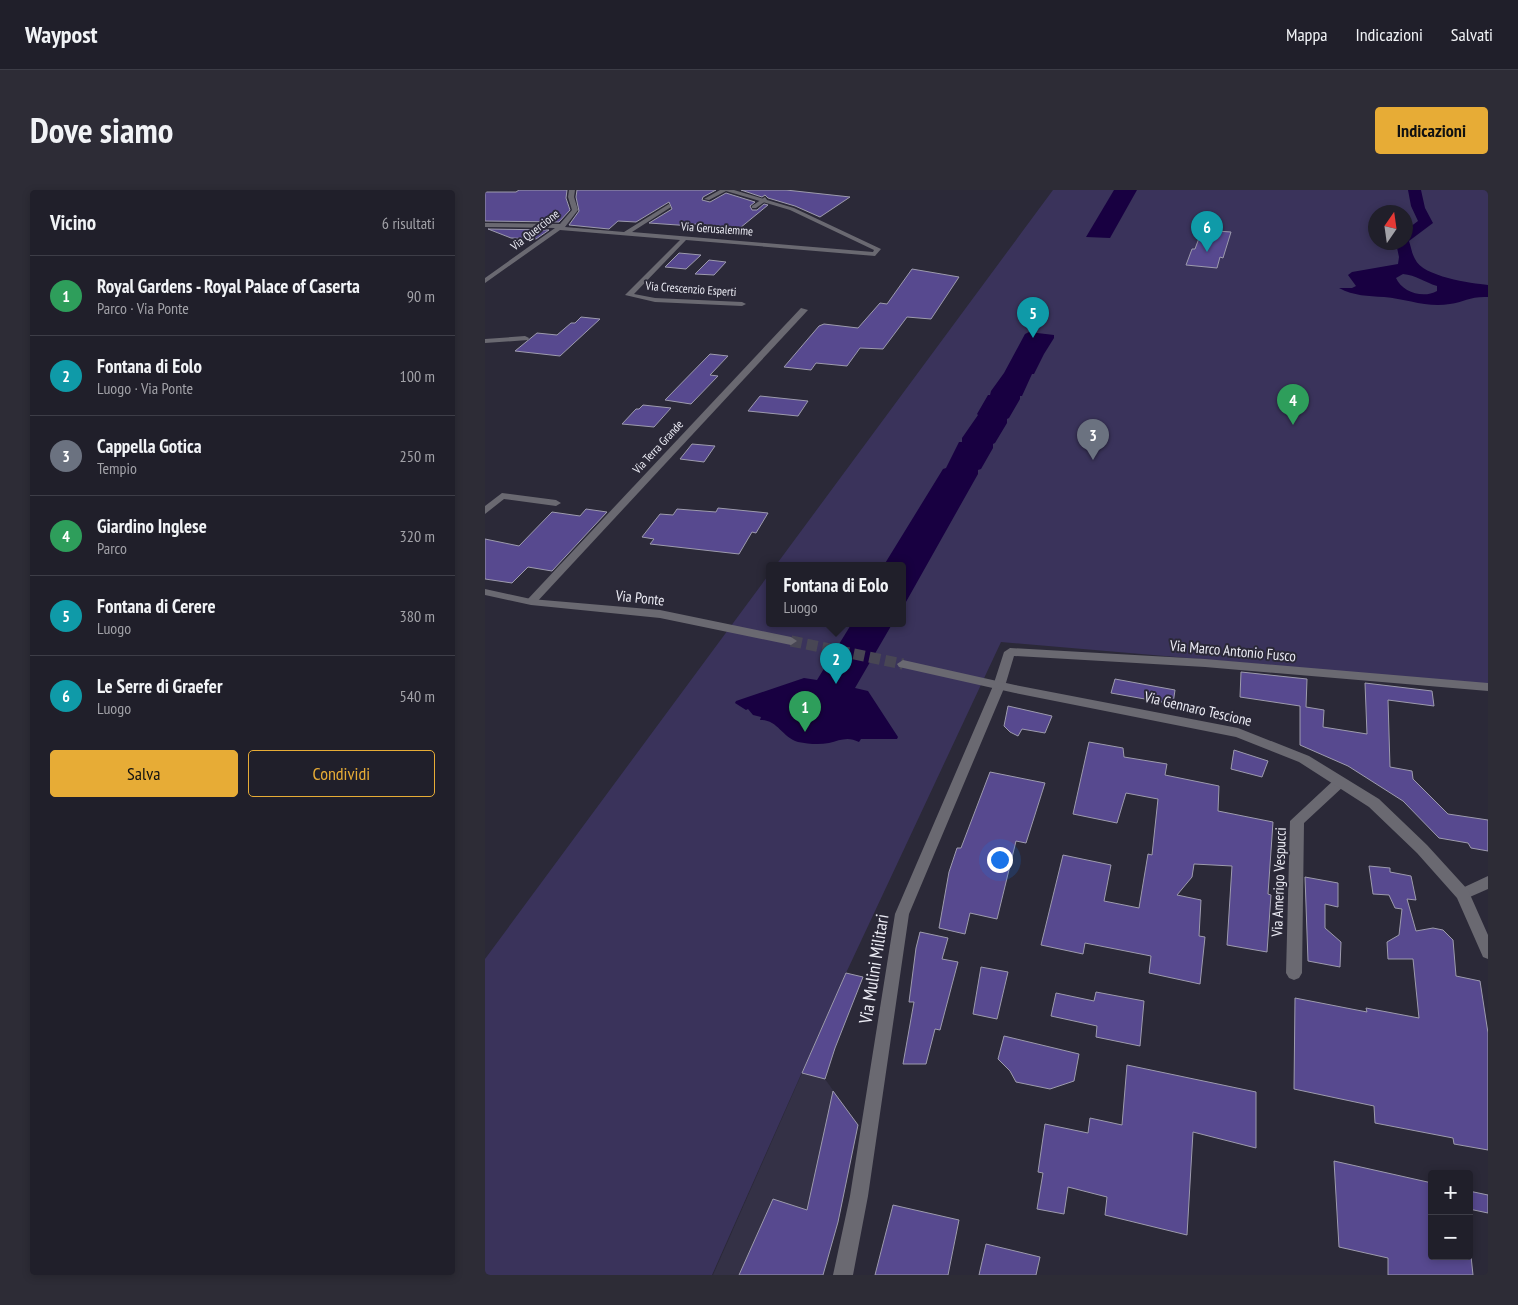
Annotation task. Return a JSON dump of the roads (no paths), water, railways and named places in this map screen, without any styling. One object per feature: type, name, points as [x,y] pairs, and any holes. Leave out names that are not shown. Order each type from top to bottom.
[{"type":"street","name":"Via Quercione","points":[[488,280],[560,227],[575,210],[571,197],[572,190]]},
{"type":"street","points":[[707,199],[724,190]]},
{"type":"street","points":[[729,190],[765,199]]},
{"type":"street","name":"Via Gerusalemme","points":[[485,225],[560,227],[875,254],[878,249],[873,245],[792,209],[765,199]]},
{"type":"street","points":[[754,207],[765,199]]},
{"type":"street","points":[[625,234],[669,206]]},
{"type":"street","name":"Via Crescenzio Esperti","points":[[685,238],[629,295],[655,300],[742,304]]},
{"type":"street","name":"Via Terra Grande","points":[[531,602],[804,310]]},
{"type":"street","points":[[485,341],[525,338]]},
{"type":"street","points":[[485,511],[502,496],[556,503]]},
{"type":"street","name":"Via Ponte","points":[[485,592],[531,602],[659,614],[791,641]]},
{"type":"street","name":"Via Marco Antonio Fusco","points":[[999,686],[1011,652],[1205,663],[1488,687]]},
{"type":"street","name":"Via Gennaro Tescione","points":[[903,664],[999,686],[1238,733],[1303,759],[1374,803],[1422,849],[1463,894],[1488,952]]},
{"type":"street","name":"Via Mulini Militari","points":[[843,1275],[859,1196],[902,914],[999,686]]},
{"type":"street","name":"Via Amerigo Vespucci","points":[[1294,973],[1297,821],[1340,782]]},
{"type":"street","points":[[1463,894],[1488,882]]},
{"type":"tunnel","points":[[791,641],[903,664]]},
{"type":"place","name":"Le Serre di Graefer","points":[[1207,252]]},
{"type":"place","name":"Fontana di Cerere","points":[[1033,338]]},
{"type":"place","name":"Giardino Inglese","points":[[1293,425]]},
{"type":"place","name":"Cappella Gotica","points":[[1093,460]]},
{"type":"place","name":"Fontana di Eolo","points":[[836,684]]},
{"type":"place","name":"Royal Gardens - Royal Palace of Caserta","points":[[805,732]]}]
